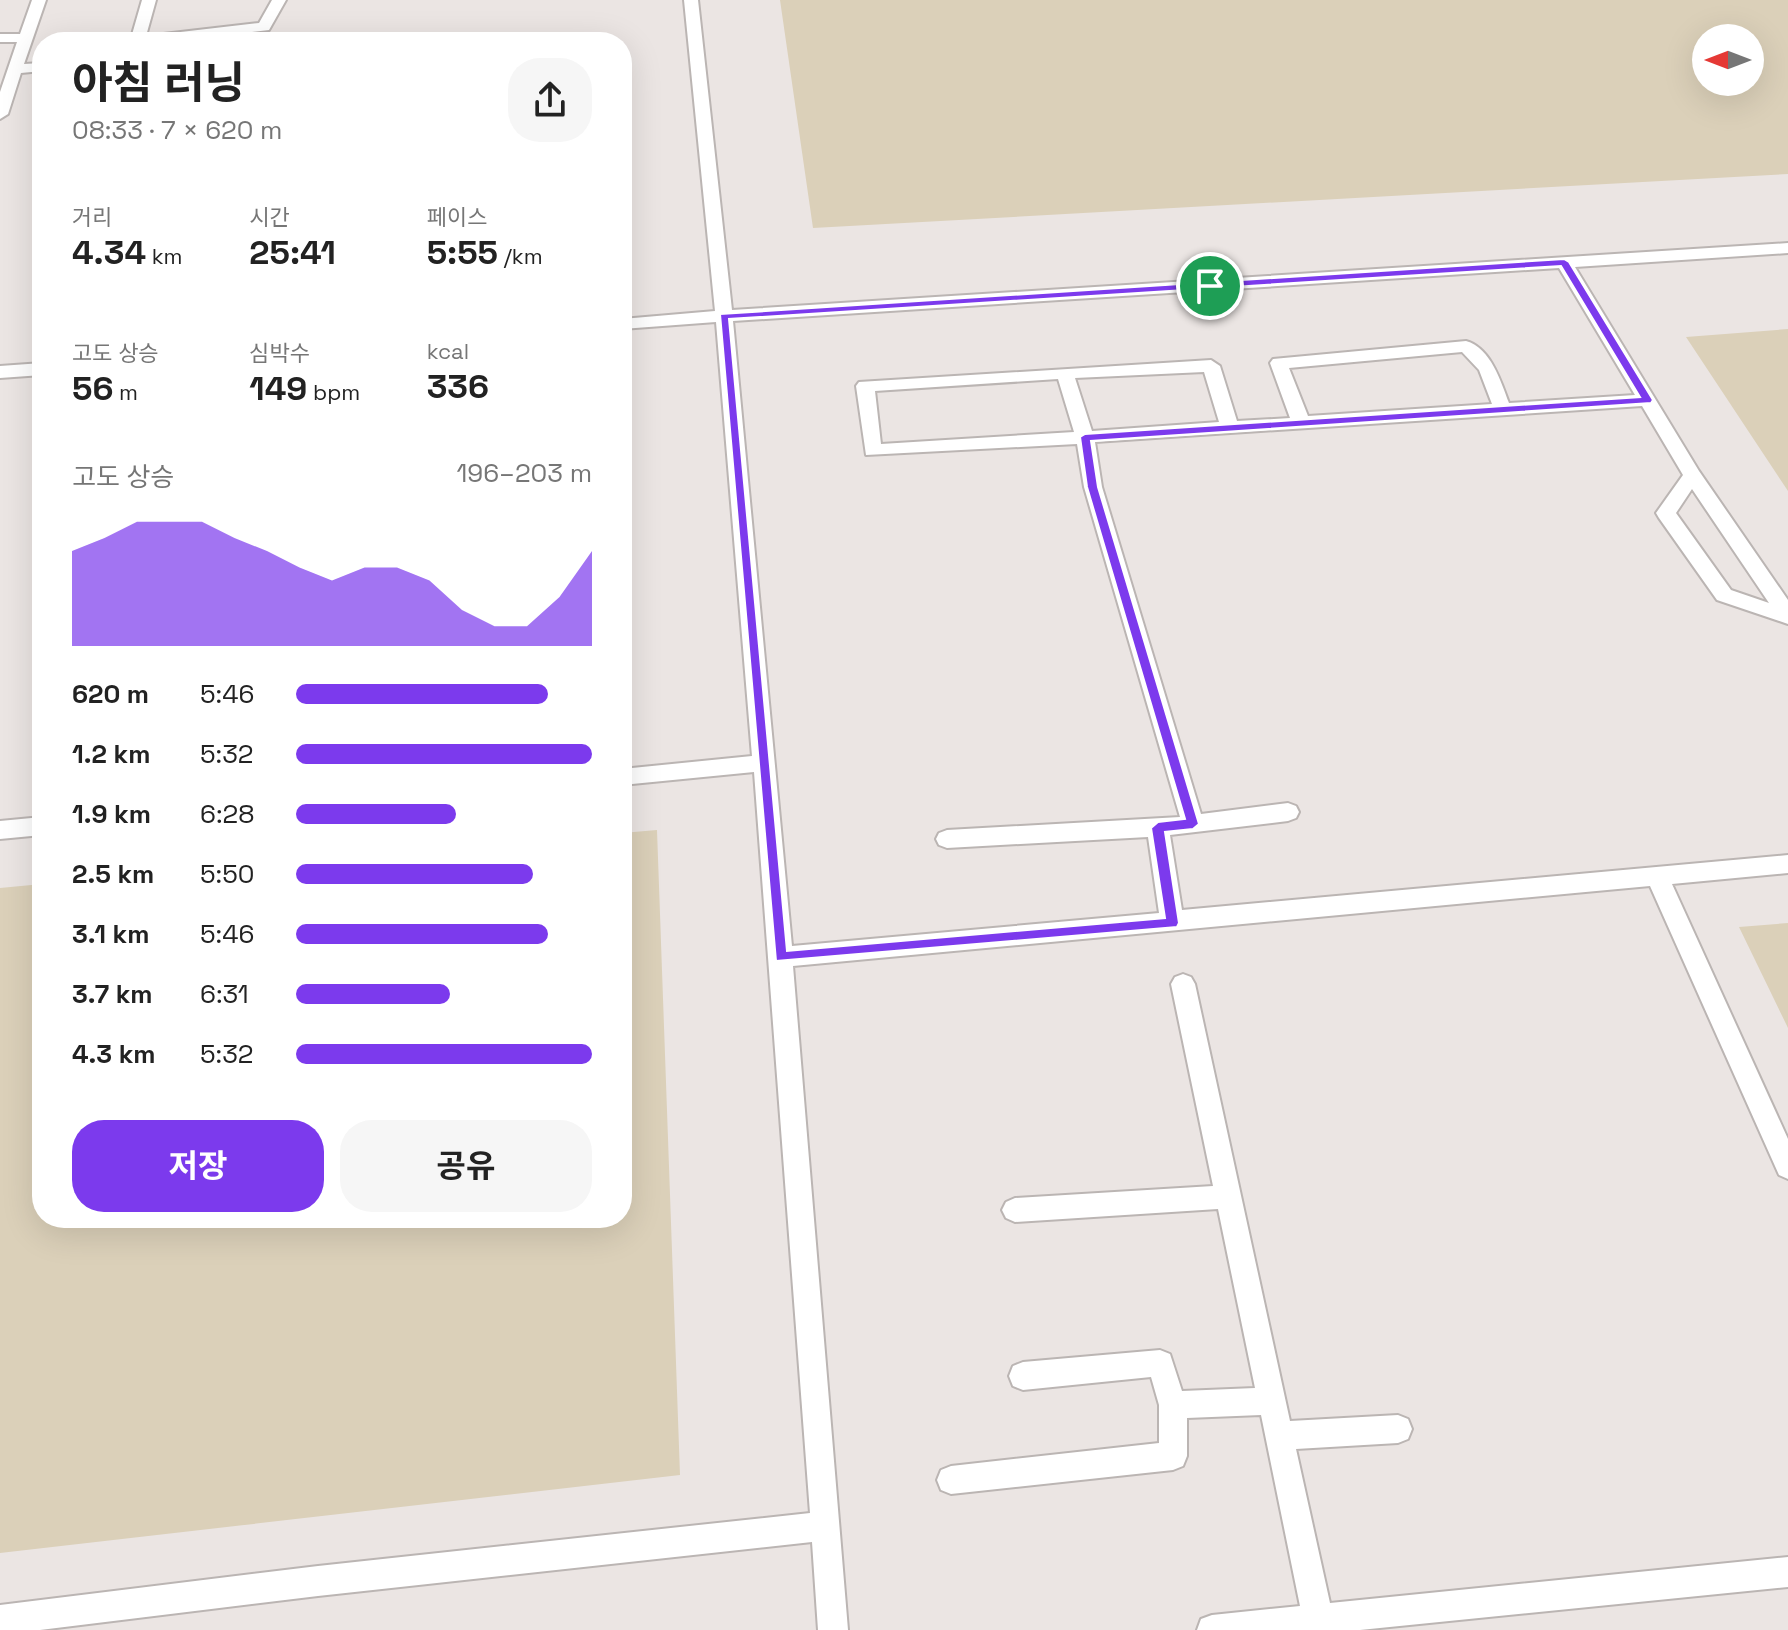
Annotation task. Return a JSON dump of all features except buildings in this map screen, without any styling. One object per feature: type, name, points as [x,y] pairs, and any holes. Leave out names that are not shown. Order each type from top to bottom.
[{"type":"lane","points":[[0,114],[39,0]]},
{"type":"lane","points":[[138,32],[149,0]]},
{"type":"lane","points":[[218,32],[264,27],[279,0]]},
{"type":"lane","points":[[691,0],[724,316],[781,957],[833,1630]]},
{"type":"lane","points":[[0,38],[26,38]]},
{"type":"lane","points":[[15,69],[32,68]]},
{"type":"lane","points":[[632,323],[1788,248]]},
{"type":"lane","points":[[1564,262],[1692,475],[1788,616]]},
{"type":"lane","points":[[1301,423],[1279,363],[1466,346],[1487,368],[1503,410]]},
{"type":"lane","points":[[1230,428],[1211,366],[865,386],[873,451],[1230,428],[1647,400]]},
{"type":"lane","points":[[0,372],[32,370]]},
{"type":"lane","points":[[1065,373],[1085,437],[1093,487],[1193,824]]},
{"type":"lane","points":[[1692,475],[1666,513],[1724,595],[1788,616]]},
{"type":"lane","points":[[632,776],[764,763]]},
{"type":"lane","points":[[947,839],[1158,828],[1288,812]]},
{"type":"lane","points":[[0,830],[32,827]]},
{"type":"lane","points":[[1158,828],[1172,923]]},
{"type":"lane","points":[[781,957],[1788,864]]},
{"type":"lane","points":[[1657,876],[1788,1167]]},
{"type":"lane","points":[[1183,984],[1318,1619]]},
{"type":"lane","points":[[1015,1210],[1228,1197]]},
{"type":"lane","points":[[951,1480],[1173,1456],[1173,1405],[1160,1363],[1023,1376]]},
{"type":"lane","points":[[1173,1405],[1272,1401]]},
{"type":"lane","points":[[1280,1436],[1398,1429]]},
{"type":"lane","points":[[0,1620],[826,1526]]},
{"type":"lane","points":[[1212,1630],[1788,1572]]},
{"type":"shaded area","points":[[780,0],[1788,0],[1788,174],[813,228]]},
{"type":"shaded area","points":[[1788,329],[1788,491],[1686,337]]},
{"type":"shaded area","points":[[657,830],[680,1475],[0,1553],[0,888],[32,885],[32,1228],[632,1228],[632,832]]},
{"type":"shaded area","points":[[1788,923],[1788,1028],[1739,927]]},
{"type":"route","points":[[1564,262],[1647,400],[1085,437],[1093,487],[1193,824],[1158,828],[1172,923],[781,957],[724,316],[1210,286],[1564,262]]}]
